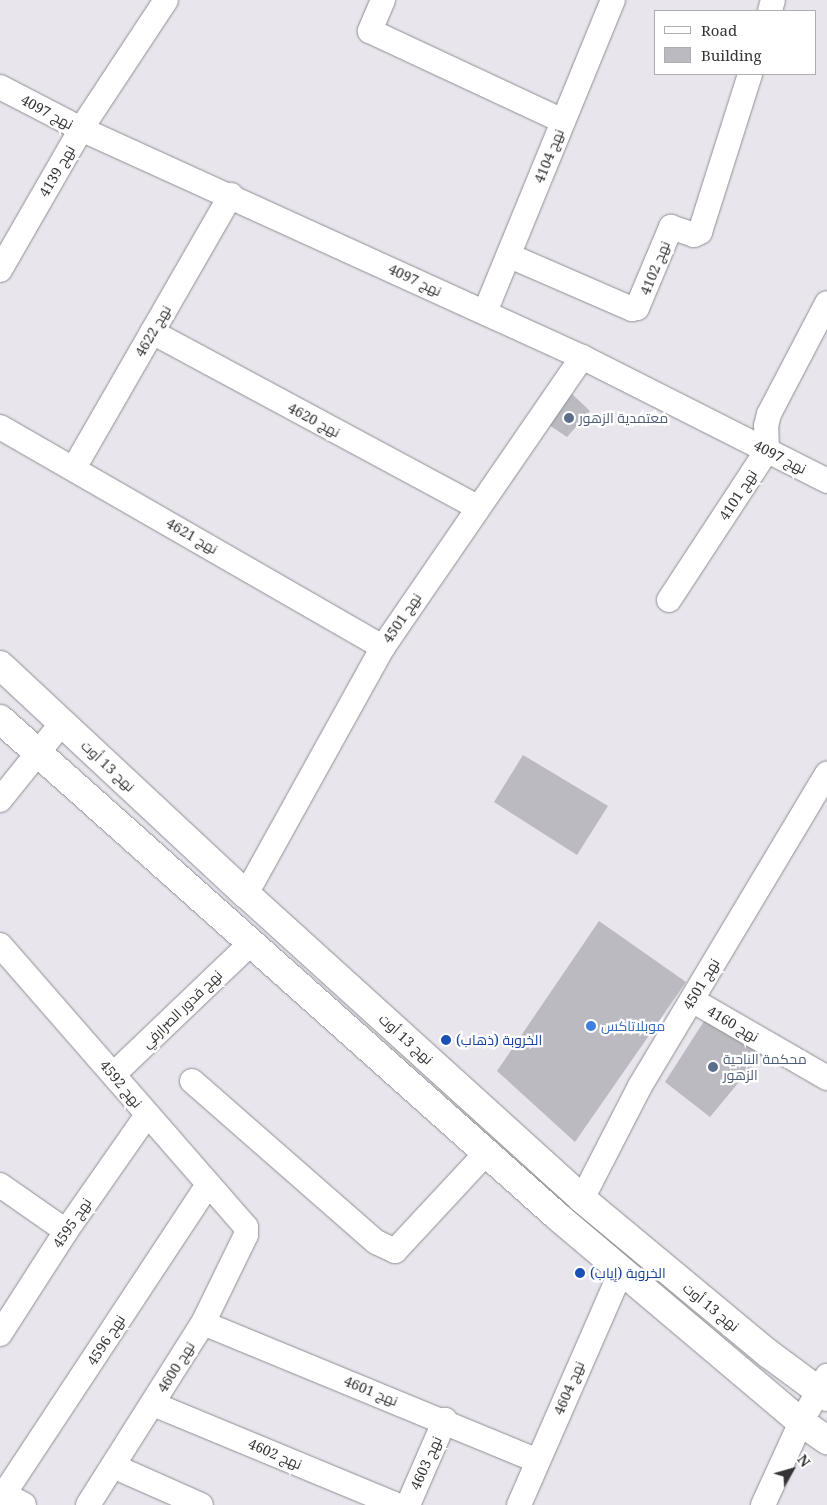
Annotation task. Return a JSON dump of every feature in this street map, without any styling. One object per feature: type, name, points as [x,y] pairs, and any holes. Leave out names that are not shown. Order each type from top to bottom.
[{"type":"main road","name":"نهج 13 أوت","points":[[0,665],[246,894],[582,1199],[761,1348],[824,1388]]},
{"type":"main road","points":[[0,719],[250,944],[621,1271],[800,1422],[827,1440]]},
{"type":"street","name":"نهج 4139","points":[[0,270],[81,129],[166,0]]},
{"type":"street","points":[[383,0],[370,32],[563,121]]},
{"type":"street","name":"نهج 4104","points":[[485,312],[510,256],[612,0]]},
{"type":"street","name":"نهج 4102","points":[[510,256],[607,299],[637,308],[672,227],[694,235],[700,231],[750,75]]},
{"type":"street","name":"نهج 4097","points":[[0,87],[81,129],[231,195],[582,357],[827,481]]},
{"type":"street","name":"نهج 4622","points":[[74,468],[231,195]]},
{"type":"street","points":[[767,450],[766,426],[769,414],[827,303]]},
{"type":"street","name":"نهج 4620","points":[[152,332],[477,507]]},
{"type":"street","name":"نهج 4501","points":[[246,894],[383,647],[477,507],[582,357]]},
{"type":"street","name":"نهج 4621","points":[[0,427],[383,647]]},
{"type":"street","name":"نهج 4101","points":[[669,600],[767,450]]},
{"type":"street","points":[[0,800],[62,723]]},
{"type":"street","name":"نهج 4501","points":[[582,1199],[640,1086],[827,774]]},
{"type":"street","name":"نهج قدور الصرارفي","points":[[114,1074],[250,944]]},
{"type":"street","name":"نهج 4592","points":[[0,945],[243,1223]]},
{"type":"street","name":"نهج 4160","points":[[692,1000],[827,1078]]},
{"type":"street","points":[[192,1081],[376,1242],[396,1251],[486,1153]]},
{"type":"street","name":"نهج 4595","points":[[0,1334],[66,1231],[147,1115]]},
{"type":"street","points":[[0,1185],[66,1231]]},
{"type":"street","name":"نهج 4596","points":[[15,1500],[208,1185]]},
{"type":"street","name":"نهج 4600","points":[[88,1505],[203,1324],[246,1236],[243,1223]]},
{"type":"street","name":"نهج 4604","points":[[519,1505],[621,1271]]},
{"type":"street","name":"نهج 4601","points":[[203,1324],[445,1420],[538,1460]]},
{"type":"street","points":[[763,1505],[800,1422],[824,1388]]},
{"type":"street","name":"نهج 4602","points":[[153,1404],[396,1505]]},
{"type":"street","name":"نهج 4603","points":[[408,1505],[445,1420]]},
{"type":"street","points":[[112,1466],[201,1505]]},
{"type":"building","name":"معتمدية الزهور","points":[[572,394],[590,411],[567,437],[549,425]]},
{"type":"building","points":[[523,755],[608,806],[577,855],[494,802]]},
{"type":"building","name":"موبلاتاكس","points":[[599,921],[686,982],[575,1142],[497,1071]]},
{"type":"building","name":"محكمة الناحية الزهور","points":[[706,1018],[763,1053],[710,1117],[665,1082]]},
{"type":"place","name":"معتمدية الزهور","points":[[569,418]]},
{"type":"place","name":"موبلاتاكس","points":[[591,1026]]},
{"type":"place","name":"الخروبة (ذهاب)","points":[[446,1040]]},
{"type":"place","name":"محكمة الناحية الزهور","points":[[713,1067]]},
{"type":"place","name":"الخروبة (إياب)","points":[[580,1273]]}]
